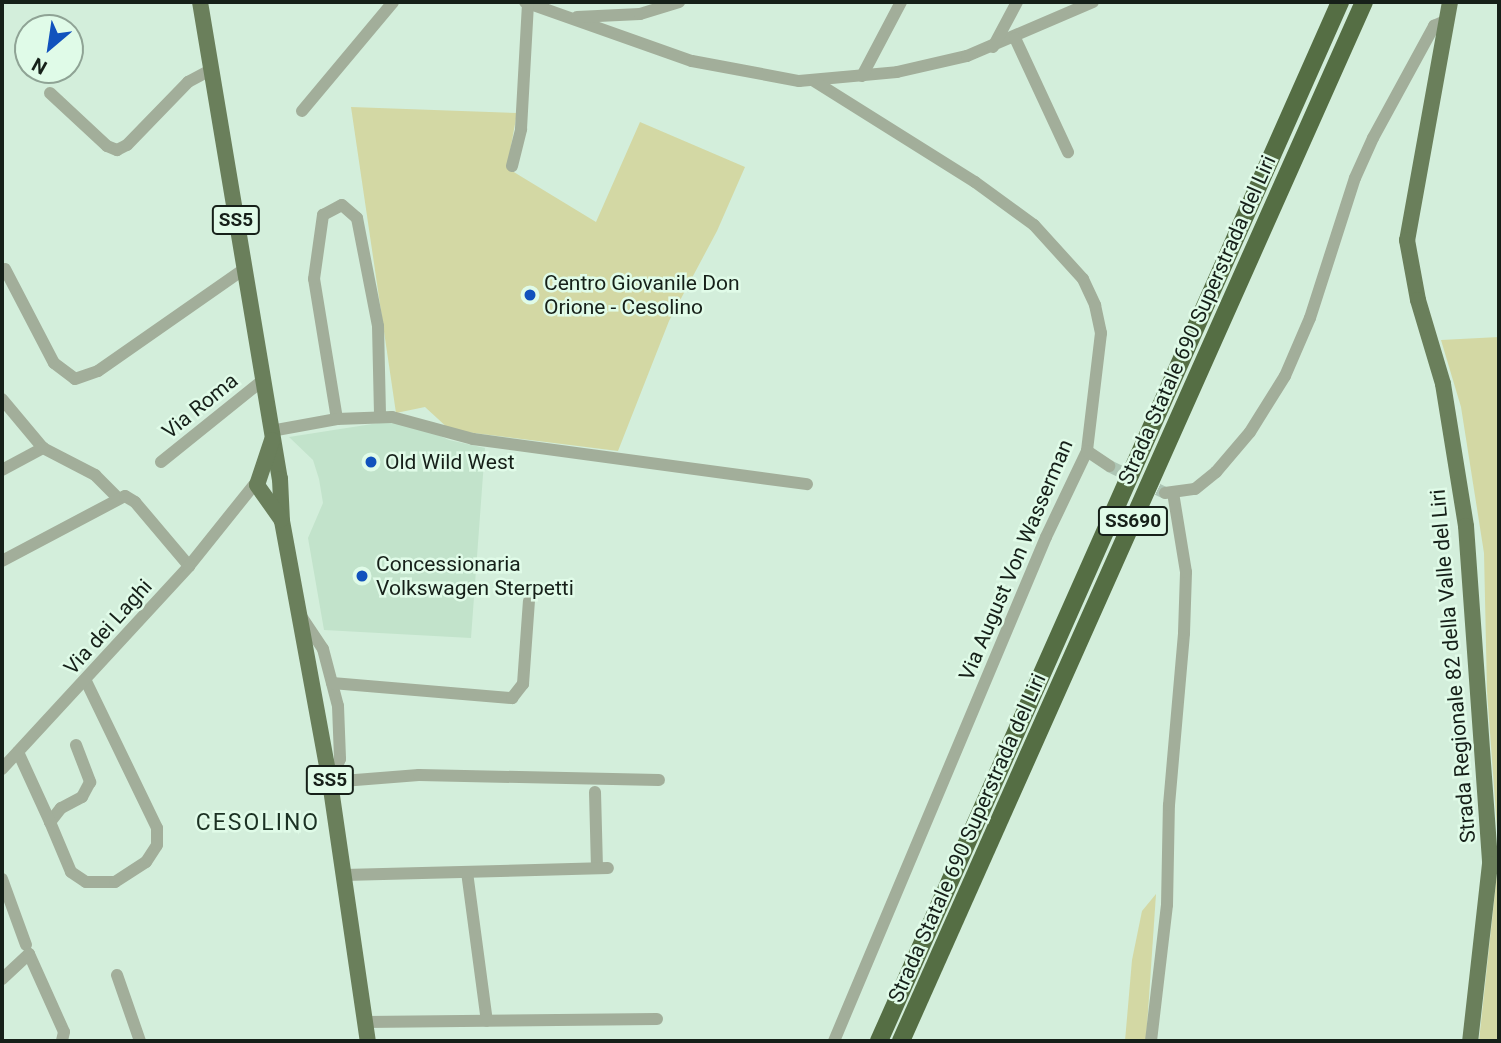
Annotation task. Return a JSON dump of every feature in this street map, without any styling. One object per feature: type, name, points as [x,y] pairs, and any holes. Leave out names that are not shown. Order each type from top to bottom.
[{"type":"highway","name":"Strada Statale 690 Superstrada del Liri","points":[[879,1041],[1340,2]]},
{"type":"highway","name":"Strada Statale 690 Superstrada del Liri","points":[[901,1041],[1364,2]]},
{"type":"main road","name":"SS5","points":[[200,2],[272,434],[268,484],[282,521],[330,782],[368,1041]]},
{"type":"main road","name":"Strada Regionale 82 della Valle del Liri","points":[[1450,2],[1407,240],[1418,300],[1443,384],[1466,526],[1490,864],[1470,1041]]},
{"type":"street","points":[[302,111],[393,2]]},
{"type":"street","points":[[512,166],[521,129],[527,2],[701,63],[784,80],[814,81],[907,70],[993,47],[1093,2]]},
{"type":"street","points":[[574,18],[646,13],[679,2]]},
{"type":"street","points":[[862,75],[901,2]]},
{"type":"street","points":[[993,47],[1017,2]]},
{"type":"street","points":[[1151,1041],[1167,905],[1169,805],[1184,633],[1186,572],[1169,493],[1195,489],[1216,472],[1250,432],[1285,376],[1310,318],[1355,178],[1373,138],[1434,26],[1447,20]]},
{"type":"street","points":[[1015,38],[1068,152]]},
{"type":"street","points":[[50,93],[107,146],[117,150],[127,145],[188,82],[211,70]]},
{"type":"street","name":"Via August Von Wasserman","points":[[814,81],[1006,203],[1048,238],[1079,272],[1095,305],[1101,333],[1087,451],[1046,537],[834,1041]]},
{"type":"street","points":[[337,419],[314,279],[323,215],[339,205],[355,214],[376,316],[380,417]]},
{"type":"street","points":[[5,269],[54,363],[75,379],[98,371],[244,269]]},
{"type":"street","name":"Via Roma","points":[[161,462],[263,380]]},
{"type":"street","points":[[2,399],[43,448],[99,478],[117,497],[135,502],[189,566]]},
{"type":"street","points":[[272,434],[337,419],[380,417],[412,420],[473,439],[807,484]]},
{"type":"street","points":[[2,470],[43,448]]},
{"type":"street","points":[[1087,451],[1109,466]]},
{"type":"street","name":"Via dei Laghi","points":[[2,769],[86,681],[239,507],[268,484]]},
{"type":"street","points":[[2,561],[117,497]]},
{"type":"street","points":[[332,683],[512,698],[523,684],[529,601]]},
{"type":"street","points":[[299,613],[321,645],[332,683],[341,750],[330,782],[419,775],[659,780]]},
{"type":"street","points":[[18,752],[69,867],[86,881],[123,879],[146,862],[157,845],[155,822],[86,681]]},
{"type":"street","points":[[50,822],[61,808],[82,797],[90,782],[76,745]]},
{"type":"street","points":[[344,876],[602,868],[595,792]]},
{"type":"street","points":[[467,872],[487,1021]]},
{"type":"street","points":[[2,879],[26,946]]},
{"type":"street","points":[[2,979],[29,954],[64,1032],[62,1041]]},
{"type":"street","points":[[117,975],[140,1041]]},
{"type":"street","points":[[365,1022],[657,1019]]},
{"type":"shaded area","name":"Centro Giovanile Don Orione - Cesolino","points":[[351,107],[517,113],[507,168],[596,222],[640,122],[745,167],[717,231],[669,321],[618,451],[450,430],[425,407],[396,413]]},
{"type":"shaded area","points":[[1499,337],[1499,855],[1487,691],[1484,553],[1461,407],[1441,340]]},
{"type":"shaded area","points":[[385,422],[414,424],[449,440],[485,448],[471,638],[324,630],[308,538],[323,503],[319,479],[313,460],[289,437]]},
{"type":"shaded area","points":[[1499,855],[1499,1041],[1479,1041]]},
{"type":"shaded area","points":[[1156,894],[1146,1041],[1125,1041],[1132,960],[1142,911]]},
{"type":"tunnel","points":[[1109,466],[1165,493]]},
{"type":"place","name":"Centro Giovanile Don Orione - Cesolino","points":[[530,295]]},
{"type":"place","name":"Old Wild West","points":[[371,462]]},
{"type":"place","name":"Concessionaria Volkswagen Sterpetti","points":[[362,576]]},
{"type":"district","name":"CESOLINO","points":[[258,823]]}]
